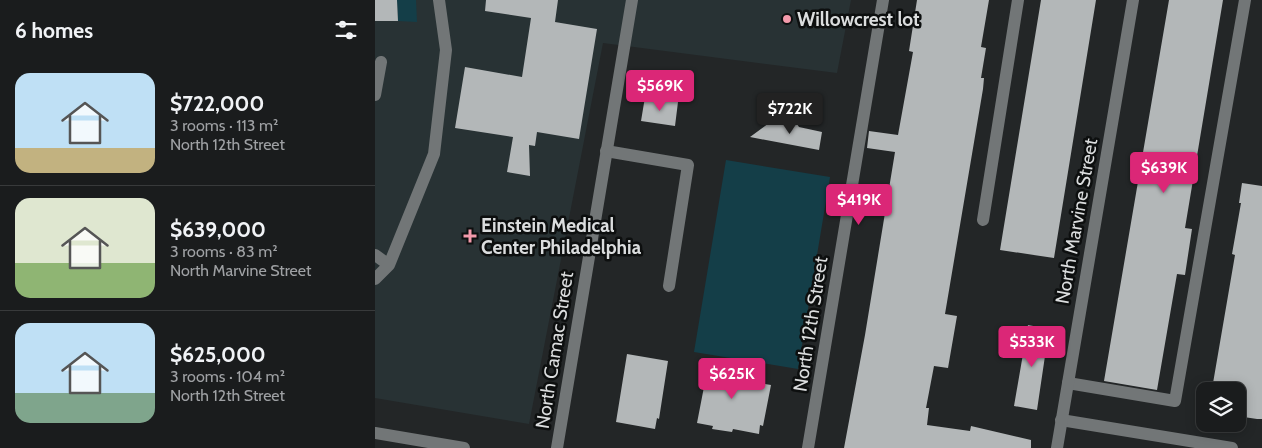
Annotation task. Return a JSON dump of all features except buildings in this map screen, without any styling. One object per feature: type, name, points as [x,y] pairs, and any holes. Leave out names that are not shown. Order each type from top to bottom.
[{"type":"street","points":[[375,279],[389,265],[434,154],[446,50],[439,0]]},
{"type":"street","name":"North Camac Street","points":[[557,448],[632,0]]},
{"type":"street","name":"North 12th Street","points":[[808,448],[883,0]]},
{"type":"street","points":[[983,220],[1018,0]]},
{"type":"street","name":"North Marvine Street","points":[[1057,448],[1133,0]]},
{"type":"street","points":[[1068,383],[1175,401],[1245,0]]},
{"type":"street","points":[[375,96],[381,62]]},
{"type":"street","points":[[606,151],[688,164],[669,286]]},
{"type":"street","points":[[375,255],[389,265]]},
{"type":"street","points":[[1061,420],[1232,448]]},
{"type":"street","points":[[375,433],[464,448]]},
{"type":"shaded area","name":"Einstein Medical Center Philadelphia","points":[[375,0],[851,0],[837,73],[603,43],[529,424],[375,398]]},
{"type":"shaded area","points":[[397,0],[416,0],[417,22],[398,21]]},
{"type":"shaded area","points":[[726,160],[830,177],[798,369],[694,352]]},
{"type":"place","name":"Willowcrest lot","points":[[787,19]]},
{"type":"place","name":"Einstein Medical Center Philadelphia","points":[[470,236]]}]
